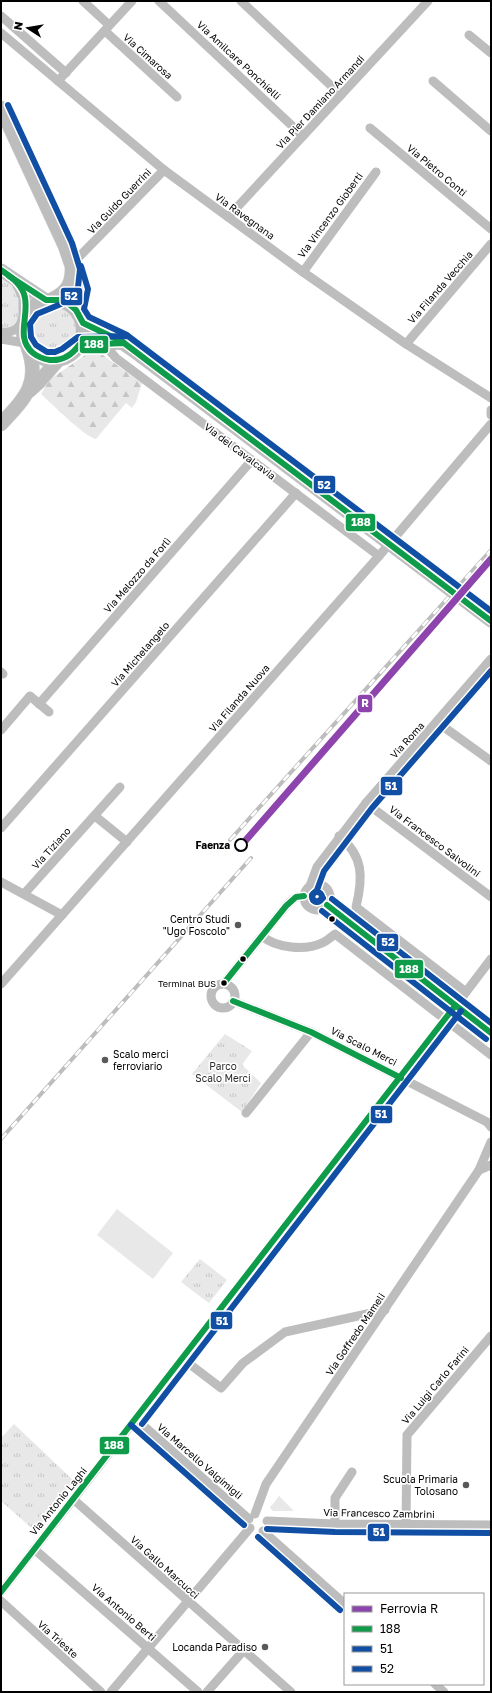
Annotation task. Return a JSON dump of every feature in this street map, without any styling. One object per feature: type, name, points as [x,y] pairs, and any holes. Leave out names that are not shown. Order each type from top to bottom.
[{"type":"main road","points":[[1,108],[72,264],[80,290],[76,310]]},
{"type":"main road","points":[[25,317],[34,305],[64,294],[70,285],[72,264]]},
{"type":"main road","points":[[1,270],[17,281],[50,299],[62,300],[76,310],[83,323],[83,333],[79,345],[70,354],[58,360],[39,382],[27,393],[1,424]]},
{"type":"main road","points":[[17,281],[25,297],[25,317],[22,331],[33,362],[32,380],[27,393]]},
{"type":"main road","name":"Via del Cavalcavia","points":[[83,323],[109,334],[124,343],[491,621]]},
{"type":"main road","points":[[79,345],[124,343]]},
{"type":"main road","points":[[26,344],[40,358],[58,360]]},
{"type":"street","name":"Via Cimarosa","points":[[83,1],[107,28],[177,97]]},
{"type":"street","points":[[58,81],[132,1]]},
{"type":"street","name":"Via Amilcare Ponchielli","points":[[159,1],[303,136]]},
{"type":"street","points":[[241,1],[341,95]]},
{"type":"street","name":"Via Pier Damiano Armandi","points":[[228,217],[428,1]]},
{"type":"street","points":[[1,16],[66,73]]},
{"type":"street","name":"Via Ravegnana","points":[[1,33],[164,170],[303,272],[406,344],[491,398]]},
{"type":"street","points":[[470,35],[491,52]]},
{"type":"street","points":[[433,82],[491,130]]},
{"type":"street","name":"Via Pietro Conti","points":[[370,128],[491,229]]},
{"type":"street","name":"Via Guido Guerrini","points":[[72,264],[164,170]]},
{"type":"street","name":"Via Vincenzo Gioberti","points":[[303,272],[376,172]]},
{"type":"street","name":"Via Filanda Vecchia","points":[[406,344],[491,244]]},
{"type":"street","points":[[1,337],[22,325],[25,317]]},
{"type":"street","points":[[1,337],[26,344]]},
{"type":"street","name":"Via del Cavalcavia","points":[[103,343],[116,358],[378,556]]},
{"type":"street","points":[[491,410],[491,415]]},
{"type":"street","name":"Via Filanda Nuova","points":[[3,978],[62,915],[378,556],[491,424]]},
{"type":"street","name":"Via Melozzo da Forlì","points":[[39,704],[252,460]]},
{"type":"street","name":"Via Michelangelo","points":[[1,828],[296,493]]},
{"type":"street","name":"Via Roma","points":[[310,886],[317,867],[339,836],[491,659]]},
{"type":"street","points":[[1,730],[30,696],[49,712]]},
{"type":"street","points":[[437,722],[491,761]]},
{"type":"street","name":"Via Tiziano","points":[[24,894],[120,787]]},
{"type":"street","name":"Via Francesco Salvolini","points":[[366,803],[491,897]]},
{"type":"street","points":[[95,816],[126,842]]},
{"type":"street","points":[[339,836],[350,844],[358,858],[361,878],[356,906],[466,992]]},
{"type":"street","points":[[1,882],[62,915]]},
{"type":"street","points":[[318,884],[325,887],[329,892],[327,905],[318,910],[311,909],[306,904],[304,896],[305,890],[310,886],[318,884]]},
{"type":"street","points":[[224,983],[233,990],[233,1001],[224,1008],[219,1008],[213,1003],[210,995],[213,988],[224,983],[293,899],[299,895],[304,896]]},
{"type":"street","points":[[327,905],[491,1033]]},
{"type":"street","points":[[262,936],[285,946],[303,947],[322,943],[335,934],[491,1055]]},
{"type":"street","name":"Via Antonio Laghi","points":[[1,1592],[401,1078],[491,959]]},
{"type":"street","name":"Via Scalo Merci","points":[[233,1001],[311,1032],[487,1122],[491,1127]]},
{"type":"street","points":[[246,1113],[311,1032]]},
{"type":"street","name":"Via Goffredo Mameli","points":[[111,1692],[188,1602],[251,1520],[266,1484],[479,1170],[491,1142]]},
{"type":"street","points":[[479,1170],[491,1165]]},
{"type":"street","points":[[183,1359],[221,1388],[243,1363],[285,1332],[385,1310]]},
{"type":"street","name":"Via Luigi Carlo Farini","points":[[406,1525],[407,1434],[491,1336]]},
{"type":"street","name":"Via Marcello Valgimigli","points":[[136,1419],[251,1520],[254,1532],[263,1531],[344,1603]]},
{"type":"street","points":[[335,1524],[335,1498],[352,1472]]},
{"type":"street","name":"Via Gallo Marcucci","points":[[73,1499],[188,1602],[292,1692]]},
{"type":"street","name":"Via Marcello Valgimigli","points":[[251,1520],[264,1516],[267,1521]]},
{"type":"street","points":[[263,1531],[266,1527],[267,1521]]},
{"type":"street","name":"Via Francesco Zambrini","points":[[267,1521],[335,1524],[491,1525]]},
{"type":"street","name":"Via Antonio Berti","points":[[34,1549],[198,1692]]},
{"type":"street","name":"Via Trieste","points":[[1,1601],[101,1692]]},
{"type":"street","points":[[207,1692],[244,1650]]},
{"type":"street","points":[[436,1685],[444,1692]]},
{"type":"green space","points":[[1,276],[13,286],[17,292],[21,306],[18,319],[14,324],[9,328],[1,329]]},
{"type":"green space","points":[[49,307],[57,307],[66,311],[72,317],[76,330],[72,343],[66,349],[57,353],[49,353],[40,349],[34,343],[30,334],[30,326],[34,317],[40,311]]},
{"type":"green space","points":[[91,351],[100,353],[142,383],[136,402],[132,408],[126,403],[96,439],[84,433],[41,394],[49,380]]},
{"type":"green space","points":[[317,887],[324,890],[327,897],[324,904],[317,907],[310,904],[307,897],[310,890]]},
{"type":"green space","name":"Parco Scalo Merci","points":[[225,1034],[252,1051],[242,1065],[261,1083],[242,1112],[192,1074]]},
{"type":"green space","points":[[117,1209],[173,1253],[153,1279],[97,1235]]},
{"type":"green space","points":[[200,1259],[227,1280],[209,1303],[181,1282]]},
{"type":"green space","points":[[14,1424],[74,1481],[36,1532],[1,1501],[1,1438]]},
{"type":"green space","points":[[279,1496],[294,1511],[273,1511],[270,1508]]},
{"type":"railway","points":[[230,840],[491,550]]},
{"type":"railway","points":[[1,1139],[251,858]]},
{"type":"rail line","name":"R","points":[[239,848],[491,559]]},
{"type":"transit line","name":"52","points":[[8,105],[72,243],[80,269],[78,287],[71,297],[61,304],[37,314],[30,324],[31,337],[36,345],[47,352],[55,352],[62,349],[78,337],[128,336],[491,611]]},
{"type":"transit line","name":"52","points":[[81,266],[88,289],[84,309],[89,317],[127,335]]},
{"type":"transit line","name":"188","points":[[1,270],[17,283],[24,294],[26,302],[24,325],[25,340],[27,347],[33,353],[39,357],[55,360],[67,357],[79,345],[124,343],[491,621]]},
{"type":"transit line","name":"188","points":[[9,276],[46,300],[62,300],[69,304],[76,310],[83,323],[123,342]]},
{"type":"transit line","name":"51","points":[[323,898],[317,902],[313,900],[312,895],[317,890],[324,871],[372,808],[491,671]]},
{"type":"transit line","name":"52","points":[[315,892],[319,892],[321,893],[322,897],[321,901],[315,902],[312,899],[312,895],[315,892]]},
{"type":"transit line","name":"188","points":[[224,983],[286,906],[296,897],[304,896]]},
{"type":"transit line","name":"52","points":[[332,899],[491,1023]]},
{"type":"transit line","name":"188","points":[[327,905],[491,1033]]},
{"type":"transit line","name":"51","points":[[322,911],[486,1039]]},
{"type":"transit line","name":"188","points":[[233,1001],[311,1032],[401,1078]]},
{"type":"transit line","name":"188","points":[[1,1592],[455,1006]]},
{"type":"transit line","name":"51","points":[[142,1424],[461,1011]]},
{"type":"transit line","name":"51","points":[[131,1425],[244,1525]]},
{"type":"transit line","name":"51","points":[[267,1529],[335,1532],[491,1533]]},
{"type":"transit line","name":"51","points":[[258,1537],[340,1610]]},
{"type":"place","name":"Faenza","points":[[241,845]]},
{"type":"place","name":"Centro Studi \"Ugo Foscolo\"","points":[[238,925]]},
{"type":"place","name":"Terminal BUS","points":[[224,983]]},
{"type":"place","name":"Scalo merci ferroviario","points":[[105,1060]]},
{"type":"place","name":"Scuola Primaria Tolosano","points":[[466,1485]]},
{"type":"place","name":"Locanda Paradiso","points":[[265,1647]]}]
